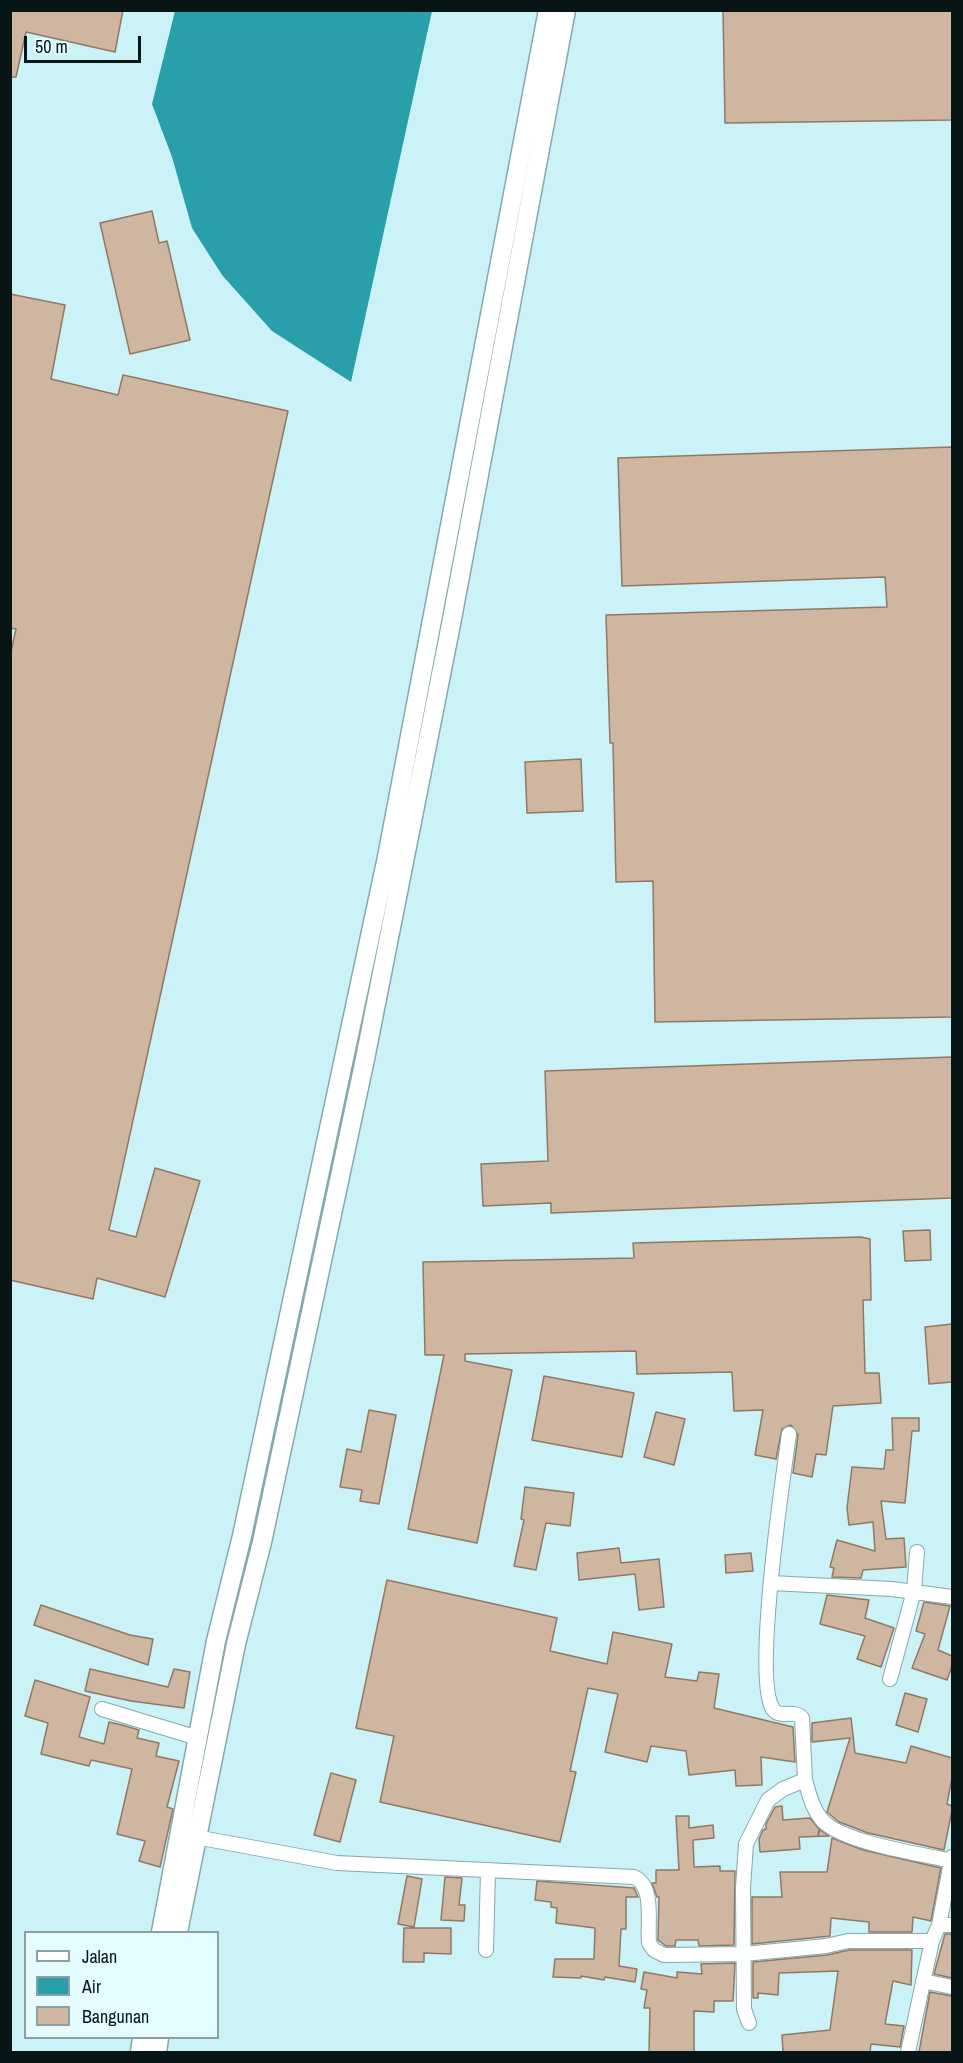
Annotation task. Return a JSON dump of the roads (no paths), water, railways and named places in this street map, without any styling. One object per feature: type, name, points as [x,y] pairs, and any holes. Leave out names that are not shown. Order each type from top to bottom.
[{"type":"street","points":[[178,1931],[190,1836],[198,1738],[216,1641],[242,1536],[387,857],[548,10]]},
{"type":"street","points":[[161,1931],[190,1836],[262,1542],[365,1059],[451,624],[566,10]]},
{"type":"street","points":[[789,1434],[771,1582],[767,1651],[770,1701],[777,1712],[795,1713],[802,1718],[805,1780],[814,1808],[831,1828],[861,1839],[952,1859],[946,1925],[932,1941],[908,2052]]},
{"type":"street","points":[[890,1679],[914,1591],[916,1552]]},
{"type":"street","points":[[771,1582],[914,1591],[952,1598]]},
{"type":"street","points":[[102,1709],[198,1738]]},
{"type":"street","points":[[749,2024],[744,2009],[743,1888],[746,1844],[768,1800],[783,1789],[805,1780]]},
{"type":"street","points":[[190,1836],[337,1863],[634,1877],[640,1879],[646,1888],[649,1943],[654,1950],[664,1955],[692,1957],[744,1954],[826,1946],[848,1941],[932,1941]]},
{"type":"street","points":[[486,1950],[488,1870]]},
{"type":"street","points":[[923,1981],[952,1987]]},
{"type":"water","points":[[175,11],[432,11],[351,382],[272,331],[222,275],[192,228],[172,157],[152,104]]}]
